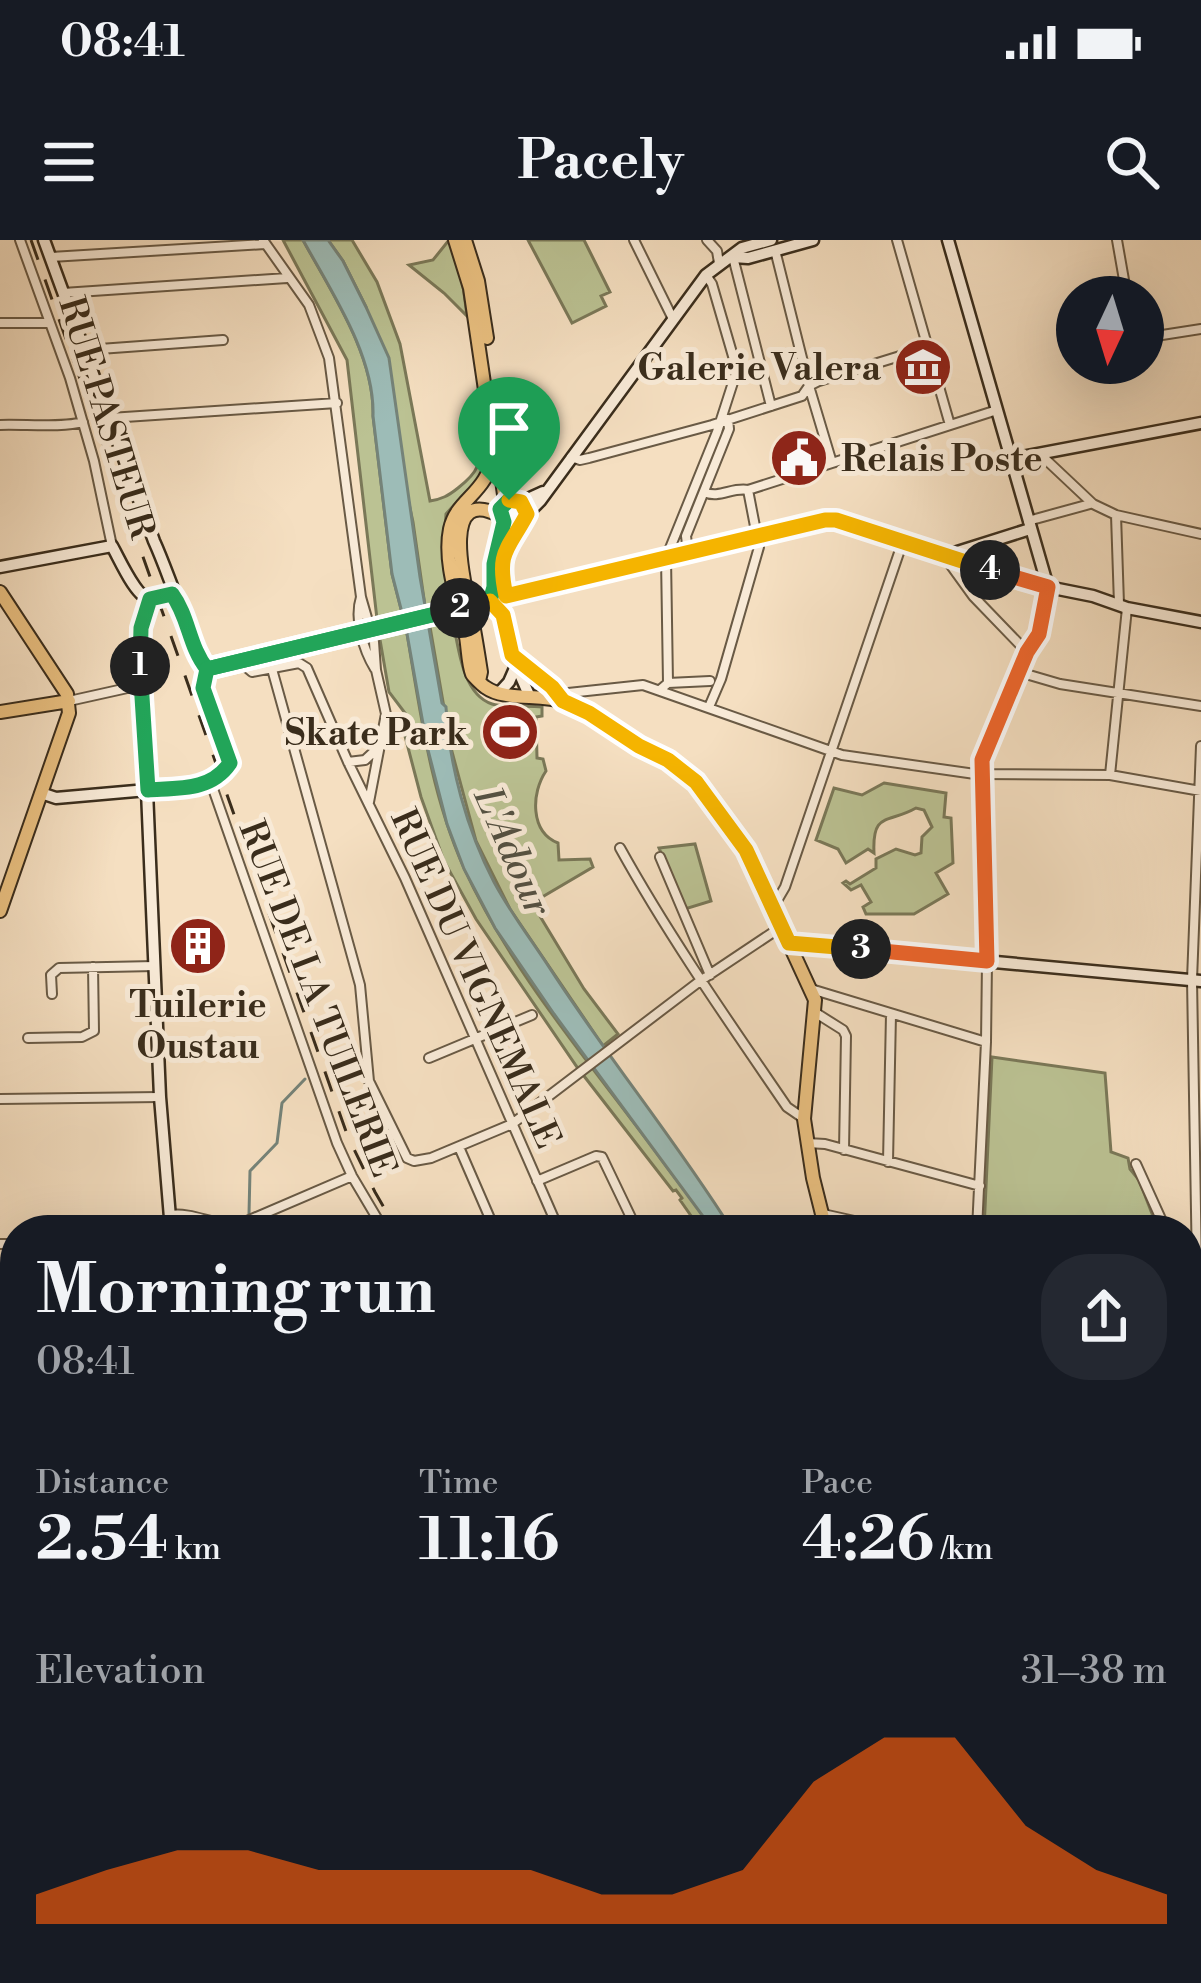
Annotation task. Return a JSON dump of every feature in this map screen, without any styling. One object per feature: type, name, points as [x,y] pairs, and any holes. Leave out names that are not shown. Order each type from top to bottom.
[{"type":"main road","points":[[455,240],[470,288],[494,451],[511,508]]},
{"type":"main road","points":[[465,240],[478,281],[511,508]]},
{"type":"main road","points":[[494,451],[489,475],[457,512],[450,529],[449,551],[472,674],[499,693],[556,697],[668,760],[696,782],[746,850],[811,989],[816,1013],[804,1119],[822,1214]]},
{"type":"main road","points":[[457,512],[476,503],[511,508]]},
{"type":"main road","points":[[478,681],[481,672],[462,572],[460,531],[469,513],[479,508],[511,508]]},
{"type":"main road","points":[[0,592],[69,701],[0,911]]},
{"type":"main road","points":[[0,712],[69,701]]},
{"type":"street","name":"RUE PASTEUR","points":[[20,240],[70,378],[112,546],[135,587],[152,598]]},
{"type":"street","points":[[44,240],[171,580],[172,594],[196,655],[207,669]]},
{"type":"street","points":[[634,240],[673,319]]},
{"type":"street","points":[[707,240],[717,251],[719,263]]},
{"type":"street","points":[[488,602],[511,508],[546,490],[706,274],[733,256],[748,258],[773,244],[812,240]]},
{"type":"street","points":[[897,240],[950,425]]},
{"type":"street","points":[[948,240],[1048,587],[1039,634],[984,753],[986,1042],[978,1215]]},
{"type":"street","points":[[1117,240],[1123,276]]},
{"type":"street","points":[[51,257],[264,242],[312,311],[329,358],[361,596],[386,714],[369,804]]},
{"type":"street","points":[[773,244],[832,464]]},
{"type":"street","points":[[733,256],[771,406]]},
{"type":"street","points":[[664,686],[666,558],[724,421],[737,370],[706,274]]},
{"type":"street","points":[[63,293],[289,278]]},
{"type":"street","points":[[0,323],[49,322]]},
{"type":"street","points":[[1164,335],[1201,329]]},
{"type":"street","points":[[86,350],[223,340]]},
{"type":"street","points":[[571,457],[590,458],[724,421],[802,396],[819,381],[926,348]]},
{"type":"street","points":[[110,418],[337,404]]},
{"type":"street","points":[[704,492],[713,496],[748,490],[998,410]]},
{"type":"street","points":[[688,552],[686,536],[729,429],[724,421]]},
{"type":"street","points":[[0,425],[83,422]]},
{"type":"street","points":[[1011,458],[1201,423]]},
{"type":"street","points":[[1040,454],[1093,504],[1116,515],[1201,534]]},
{"type":"street","points":[[710,707],[759,547],[748,490]]},
{"type":"street","points":[[948,555],[1093,504]]},
{"type":"street","points":[[511,508],[501,567],[506,596],[503,615],[508,649],[529,695]]},
{"type":"street","points":[[1111,775],[1123,606],[1116,515]]},
{"type":"street","points":[[207,669],[836,520],[1048,587],[1201,622]]},
{"type":"street","points":[[770,903],[785,887],[903,541]]},
{"type":"street","points":[[0,567],[112,546]]},
{"type":"street","points":[[948,555],[978,602],[1027,652]]},
{"type":"street","points":[[172,594],[152,598],[141,628],[141,685],[160,1096],[170,1215],[186,1215]]},
{"type":"street","points":[[488,602],[503,615]]},
{"type":"street","name":"RUE DU VIGNEMALE","points":[[240,662],[252,672],[299,663],[308,668],[552,1215]]},
{"type":"street","points":[[515,662],[524,663],[556,697],[632,685],[710,681]]},
{"type":"street","points":[[499,693],[509,682],[515,662]]},
{"type":"street","points":[[41,794],[56,798],[211,783],[227,769],[230,759],[203,688],[207,669]]},
{"type":"street","points":[[272,669],[360,985],[369,1081],[407,1158],[431,1158],[512,1124],[700,981],[781,927]]},
{"type":"street","points":[[1019,672],[1060,684],[1201,706]]},
{"type":"street","points":[[69,701],[141,685]]},
{"type":"street","points":[[664,686],[831,752],[982,775],[1111,775],[1200,791]]},
{"type":"street","points":[[589,713],[596,689]]},
{"type":"street","points":[[348,762],[364,760],[382,744]]},
{"type":"street","points":[[1198,1203],[1201,746]]},
{"type":"street","name":"RUE DE LA TUILERIE","points":[[211,783],[337,1143],[375,1215]]},
{"type":"street","points":[[620,848],[700,981],[787,1107],[804,1119]]},
{"type":"street","points":[[659,856],[710,975]]},
{"type":"street","points":[[789,943],[1197,981]]},
{"type":"street","points":[[52,994],[56,969],[155,966]]},
{"type":"street","points":[[28,1038],[82,1037],[94,1030],[93,968]]},
{"type":"street","points":[[811,989],[986,1042]]},
{"type":"street","points":[[816,1013],[846,1036],[844,1150]]},
{"type":"street","points":[[888,1162],[891,1013]]},
{"type":"street","points":[[429,1058],[532,1015]]},
{"type":"street","points":[[0,1099],[160,1096]]},
{"type":"street","points":[[807,1143],[980,1186]]},
{"type":"street","points":[[459,1147],[488,1215]]},
{"type":"street","name":"RUE DU VIGNEMALE","points":[[537,1181],[602,1157],[630,1215]]},
{"type":"street","points":[[1136,1164],[1159,1215]]},
{"type":"street","points":[[261,1215],[352,1176]]},
{"type":"street","points":[[822,1214],[827,1215]]},
{"type":"green space","points":[[283,240],[303,240],[350,325],[367,371],[392,574],[402,613],[377,619],[347,360]]},
{"type":"green space","points":[[328,240],[352,240],[377,282],[400,344],[430,501],[448,495],[472,475],[478,465],[476,434],[480,432],[486,459],[479,479],[446,514],[444,547],[452,601],[425,606],[413,522],[366,307]]},
{"type":"green space","points":[[449,240],[461,270],[467,316],[409,265],[433,260]]},
{"type":"green space","points":[[528,240],[584,240],[610,292],[601,296],[606,306],[572,323]]},
{"type":"green space","points":[[452,616],[463,666],[474,690],[497,705],[542,707],[542,716],[536,717],[537,758],[543,759],[546,771],[536,801],[538,821],[558,843],[559,860],[590,859],[593,867],[532,903],[584,989],[618,1034],[603,1046],[510,909],[476,841],[451,748],[429,621]]},
{"type":"green space","points":[[406,628],[443,810],[484,908],[556,1020],[702,1215],[690,1215],[676,1190],[577,1067],[476,919],[444,861],[421,797],[400,717],[405,713],[389,692],[379,634]]},
{"type":"green space","points":[[884,783],[946,793],[944,817],[951,818],[953,863],[936,873],[948,894],[914,914],[866,914],[863,907],[871,902],[861,885],[851,890],[843,883],[850,884],[876,868],[876,859],[896,849],[921,853],[922,837],[932,827],[924,810],[916,808],[884,821],[876,830],[874,853],[868,849],[846,863],[838,849],[816,840],[834,788],[862,795]]},
{"type":"green space","points":[[695,844],[711,901],[685,909],[659,848]]},
{"type":"green space","points":[[992,1057],[1105,1073],[1111,1152],[1128,1158],[1153,1215],[985,1215]]},
{"type":"water","points":[[303,240],[328,240],[343,261],[389,358],[420,577],[455,774],[484,862],[571,1000],[722,1215],[702,1215],[554,1014],[495,928],[464,869],[427,746],[392,574],[372,393],[350,325]]},
{"type":"waterway","points":[[249,1214],[250,1171],[277,1143],[282,1103],[305,1079]]},
{"type":"railway","points":[[31,240],[348,1137],[388,1215]]},
{"type":"place","name":"Galerie Valera","points":[[923,367]]},
{"type":"place","name":"Relais Poste","points":[[799,458]]},
{"type":"place","name":"Skate Park","points":[[510,732]]},
{"type":"place","name":"Tuilerie Oustau","points":[[198,946]]},
{"type":"route","points":[[509,500],[500,509],[504,522],[490,601],[311,643],[207,669],[196,655],[176,598],[165,594],[150,599],[139,655],[148,790],[211,783],[229,766],[203,688],[207,669],[490,601],[503,615],[512,655],[563,701],[668,760],[696,782],[746,850],[789,943],[987,961],[982,760],[1039,634],[1048,587],[825,520],[506,596],[503,557],[527,514],[521,502],[509,500]]},
{"type":"water label","name":"L'Adour","points":[[514,851]]}]
